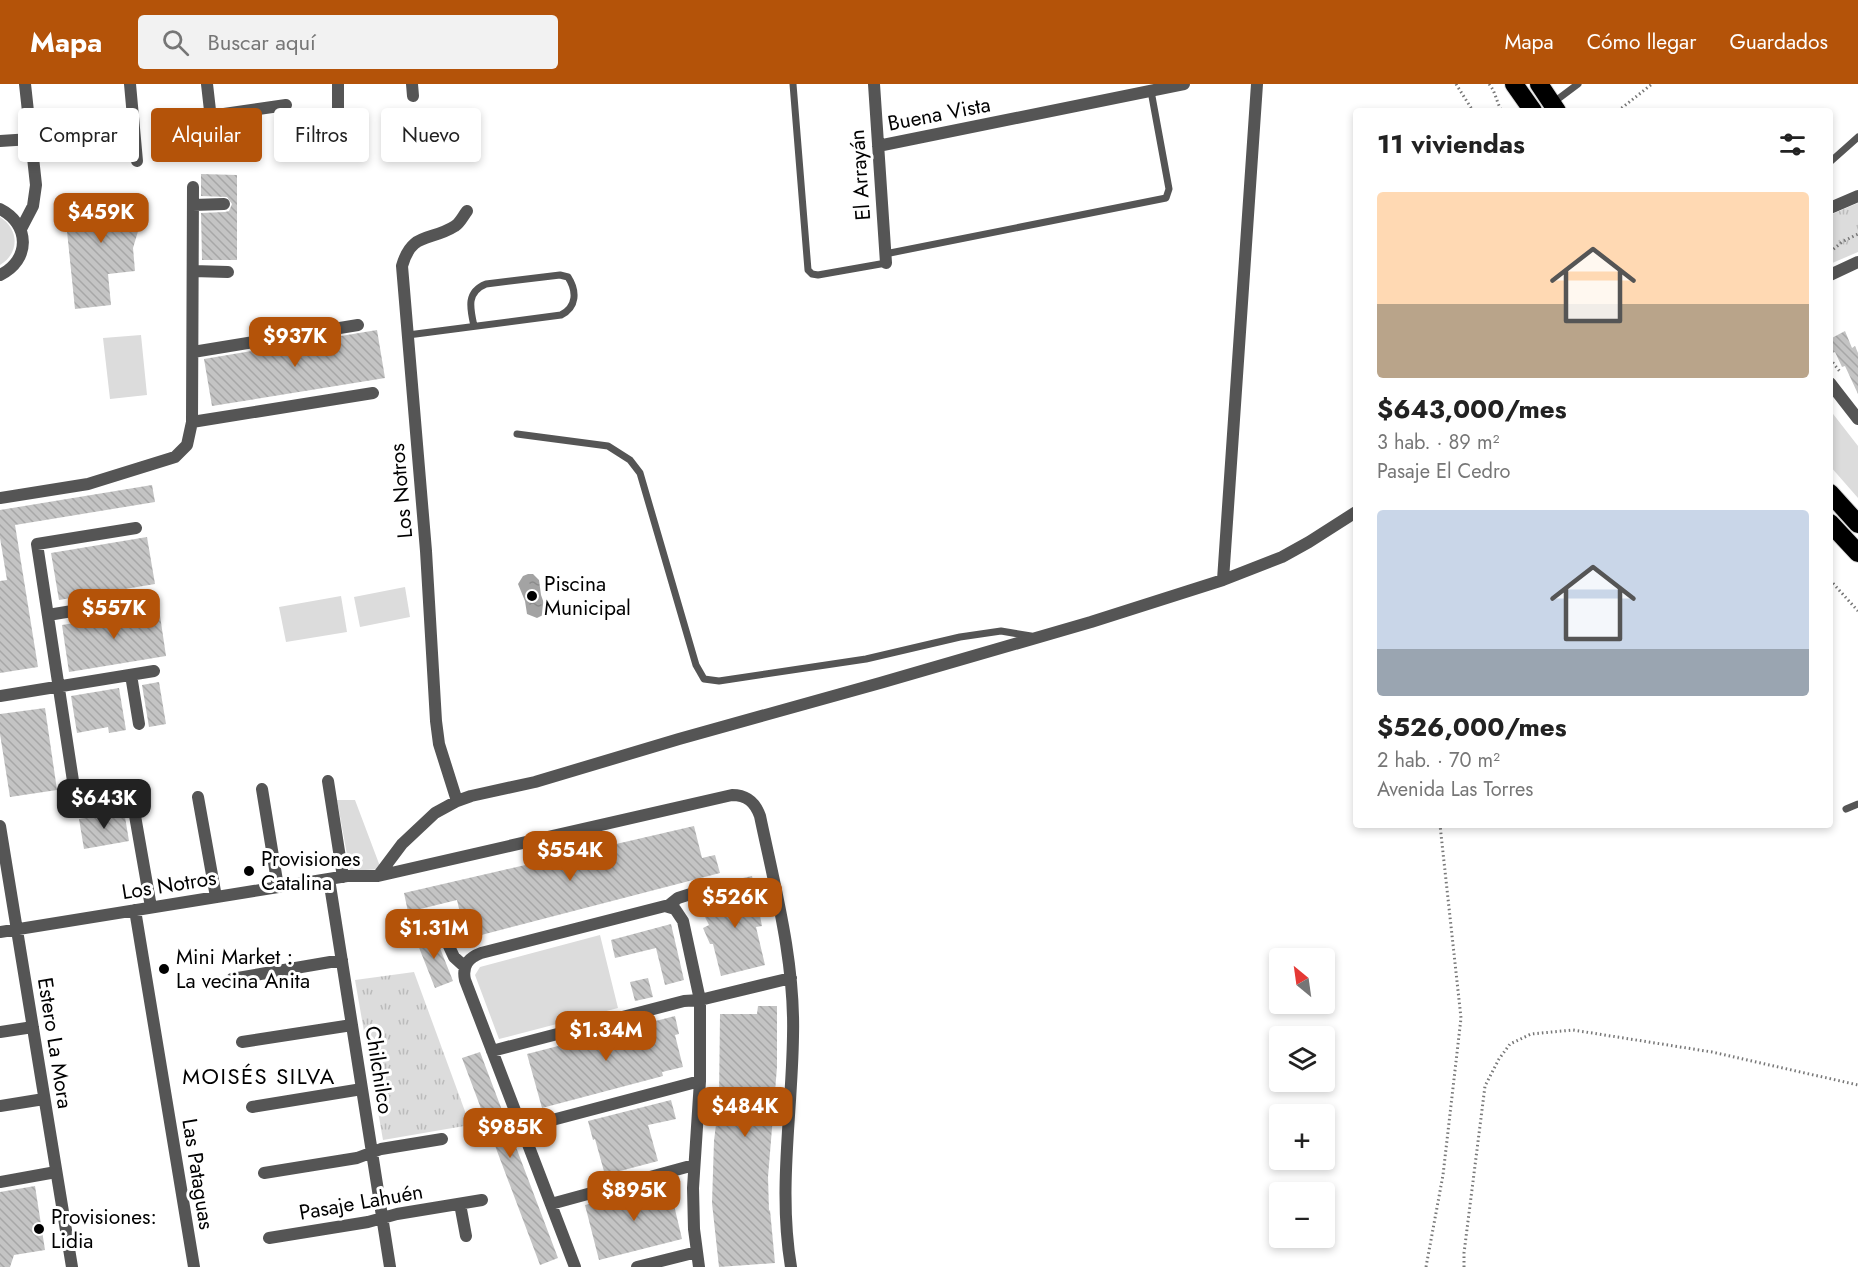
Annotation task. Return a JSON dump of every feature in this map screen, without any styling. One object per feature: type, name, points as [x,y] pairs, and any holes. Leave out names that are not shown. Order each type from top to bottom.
[{"type":"highway","points":[[1514,84],[1531,108]]},
{"type":"highway","points":[[1539,84],[1555,107]]},
{"type":"highway","points":[[1833,496],[1858,524]]},
{"type":"highway","points":[[1833,526],[1858,553]]},
{"type":"street","points":[[25,84],[28,108]]},
{"type":"street","points":[[130,84],[132,108]]},
{"type":"street","points":[[207,84],[211,122],[286,105]]},
{"type":"street","points":[[338,84],[338,108]]},
{"type":"street","name":"El Arrayán","points":[[874,84],[885,258]]},
{"type":"street","name":"Buena Vista","points":[[878,146],[1184,84]]},
{"type":"street","points":[[1223,580],[1257,84]]},
{"type":"street","points":[[0,141],[18,136]]},
{"type":"street","points":[[21,229],[28,218],[35,196],[32,162]]},
{"type":"street","points":[[0,498],[88,484],[175,458],[187,445],[192,422],[194,351],[193,187]]},
{"type":"street","points":[[1833,207],[1858,196]]},
{"type":"street","points":[[193,205],[224,204]]},
{"type":"street","points":[[0,208],[10,214],[21,229],[23,239],[20,258],[14,266],[0,275]]},
{"type":"street","name":"Los Notros","points":[[457,801],[439,744],[436,721],[426,551],[402,266],[410,246],[457,225],[467,211]]},
{"type":"street","points":[[1833,274],[1858,262]]},
{"type":"street","points":[[193,271],[228,272]]},
{"type":"street","points":[[194,351],[358,325]]},
{"type":"street","points":[[1833,387],[1858,418]]},
{"type":"street","points":[[192,422],[373,393]]},
{"type":"street","points":[[378,876],[402,844],[435,813],[457,801],[535,782],[1036,637],[1223,580],[1310,542],[1353,514]]},
{"type":"street","points":[[73,781],[37,544],[136,528]]},
{"type":"street","points":[[48,615],[145,599]]},
{"type":"street","points":[[0,696],[153,671]]},
{"type":"street","points":[[131,675],[139,724]]},
{"type":"street","points":[[328,781],[344,877]]},
{"type":"street","points":[[262,789],[278,887]]},
{"type":"street","name":"Los Notros","points":[[0,932],[329,879],[378,876],[732,795],[748,798],[755,805],[760,816],[783,926],[791,978]]},
{"type":"street","points":[[198,797],[216,897]]},
{"type":"street","points":[[134,810],[151,907]]},
{"type":"street","name":"Estero La Mora","points":[[0,826],[72,1267]]},
{"type":"street","name":"Chilchilco","points":[[329,879],[390,1267]]},
{"type":"street","points":[[672,908],[678,898],[700,891]]},
{"type":"street","points":[[575,1267],[465,980],[465,967],[469,960],[481,953],[661,906],[672,908],[683,921],[700,1000],[700,1081],[693,1209],[699,1267]]},
{"type":"street","name":"Las Pataguas","points":[[135,910],[194,1267]]},
{"type":"street","points":[[447,942],[454,957],[465,967]]},
{"type":"street","points":[[232,979],[342,960]]},
{"type":"street","points":[[492,1051],[684,1001],[700,1000],[791,978],[794,1035],[785,1189],[791,1267]]},
{"type":"street","points":[[242,1042],[352,1024]]},
{"type":"street","points":[[0,1032],[33,1026]]},
{"type":"street","points":[[522,1128],[700,1081]]},
{"type":"street","points":[[252,1107],[362,1089]]},
{"type":"street","points":[[0,1107],[44,1099]]},
{"type":"street","points":[[264,1173],[357,1158],[381,1149],[442,1139]]},
{"type":"street","points":[[551,1204],[694,1165]]},
{"type":"street","points":[[0,1182],[56,1172]]},
{"type":"street","name":"Pasaje Lahuén","points":[[269,1238],[482,1200]]},
{"type":"street","points":[[460,1204],[466,1236]]},
{"type":"street","points":[[637,1267],[697,1252]]},
{"type":"lane","points":[[793,84],[808,270],[818,275],[885,258],[1166,198],[1169,189],[1157,88]]},
{"type":"lane","points":[[1555,107],[1578,84]]},
{"type":"lane","points":[[1833,159],[1858,137]]},
{"type":"lane","points":[[408,335],[561,315],[572,306],[575,297],[572,282],[568,277],[560,275],[480,286],[471,298],[470,307],[474,326]]},
{"type":"lane","points":[[517,434],[608,446],[630,460],[640,473],[696,665],[704,679],[719,681],[866,659],[960,637],[1001,631],[1036,637]]},
{"type":"lane","points":[[1846,809],[1858,804]]},
{"type":"path","points":[[1456,84],[1471,108]]},
{"type":"path","points":[[1489,84],[1500,108]]},
{"type":"path","points":[[1622,108],[1652,84]]},
{"type":"path","points":[[1833,250],[1858,234]]},
{"type":"path","points":[[1833,583],[1858,611]]},
{"type":"path","points":[[1426,1267],[1443,1175],[1461,1018],[1440,828]]},
{"type":"path","points":[[1464,1267],[1485,1086],[1510,1044],[1520,1039],[1531,1034],[1573,1030],[1712,1052],[1858,1085]]},
{"type":"green space","points":[[1858,203],[1858,252],[1833,263],[1833,214]]},
{"type":"green space","points":[[0,217],[11,228],[15,241],[11,254],[0,265]]},
{"type":"green space","points":[[141,335],[147,395],[110,399],[103,338]]},
{"type":"green space","points":[[1833,414],[1858,446],[1858,498],[1833,469]]},
{"type":"green space","points":[[405,587],[410,617],[360,627],[354,597]]},
{"type":"green space","points":[[341,596],[347,632],[286,642],[279,607]]},
{"type":"green space","points":[[337,800],[355,800],[381,869],[350,871]]},
{"type":"green space","points":[[600,935],[618,1008],[499,1039],[475,975],[480,967]]},
{"type":"green space","points":[[414,972],[470,1125],[383,1140],[355,980]]},
{"type":"water","name":"Piscina Municipal","points":[[533,574],[539,580],[546,609],[545,614],[537,618],[527,614],[525,601],[518,584],[523,576]]},
{"type":"building","points":[[201,174],[237,175],[237,260],[202,260],[201,213],[229,211],[232,204],[227,197],[201,196]]},
{"type":"building","points":[[139,193],[142,218],[133,248],[135,271],[108,274],[111,305],[75,309],[64,202]]},
{"type":"building","points":[[377,330],[385,378],[212,406],[204,359]]},
{"type":"building","points":[[1845,331],[1852,348],[1855,346],[1858,353],[1858,394],[1845,366],[1842,367],[1835,352],[1833,353],[1833,337]]},
{"type":"building","points":[[152,485],[155,502],[15,525],[38,667],[0,673],[0,581],[7,580],[0,538],[0,510]]},
{"type":"building","points":[[147,537],[155,584],[59,600],[51,553]]},
{"type":"building","points":[[159,609],[166,656],[69,672],[62,625]]},
{"type":"building","points":[[159,682],[166,724],[149,727],[142,685]]},
{"type":"building","points":[[119,688],[126,730],[109,733],[108,727],[77,733],[71,696]]},
{"type":"building","points":[[45,708],[57,790],[10,797],[0,734],[0,714]]},
{"type":"building","points":[[124,811],[129,841],[84,849],[79,819]]},
{"type":"building","points":[[694,826],[702,858],[715,855],[720,873],[466,939],[457,900],[408,912],[404,893]]},
{"type":"building","points":[[752,876],[762,926],[756,927],[765,965],[721,976],[713,944],[710,944],[703,928],[709,925],[700,907],[736,891],[734,880]]},
{"type":"building","points":[[671,924],[684,980],[665,985],[656,948],[615,958],[611,940]]},
{"type":"building","points":[[434,933],[453,981],[435,988],[416,940]]},
{"type":"building","points":[[648,978],[653,997],[635,1001],[630,982]]},
{"type":"building","points":[[758,1006],[777,1006],[777,1067],[768,1177],[775,1263],[719,1267],[712,1203],[714,1141],[719,1100],[720,1014],[757,1014]]},
{"type":"building","points":[[675,1016],[679,1034],[675,1035],[683,1067],[662,1072],[663,1076],[542,1108],[527,1054]]},
{"type":"building","points":[[480,1052],[558,1258],[540,1265],[462,1058]]},
{"type":"building","points":[[671,1100],[676,1119],[648,1125],[658,1161],[605,1175],[588,1121]]},
{"type":"building","points":[[669,1184],[682,1239],[599,1260],[585,1205]]},
{"type":"building","points":[[35,1186],[45,1250],[14,1255],[10,1267],[0,1267],[0,1192]]},
{"type":"place","name":"Piscina Municipal","points":[[532,596]]},
{"type":"place","name":"Provisiones Catalina","points":[[249,871]]},
{"type":"place","name":"Mini Market : La vecina Anita","points":[[164,969]]},
{"type":"place","name":"Provisiones: Lidia","points":[[39,1229]]},
{"type":"district","name":"MOISÉS SILVA","points":[[259,1076]]}]
